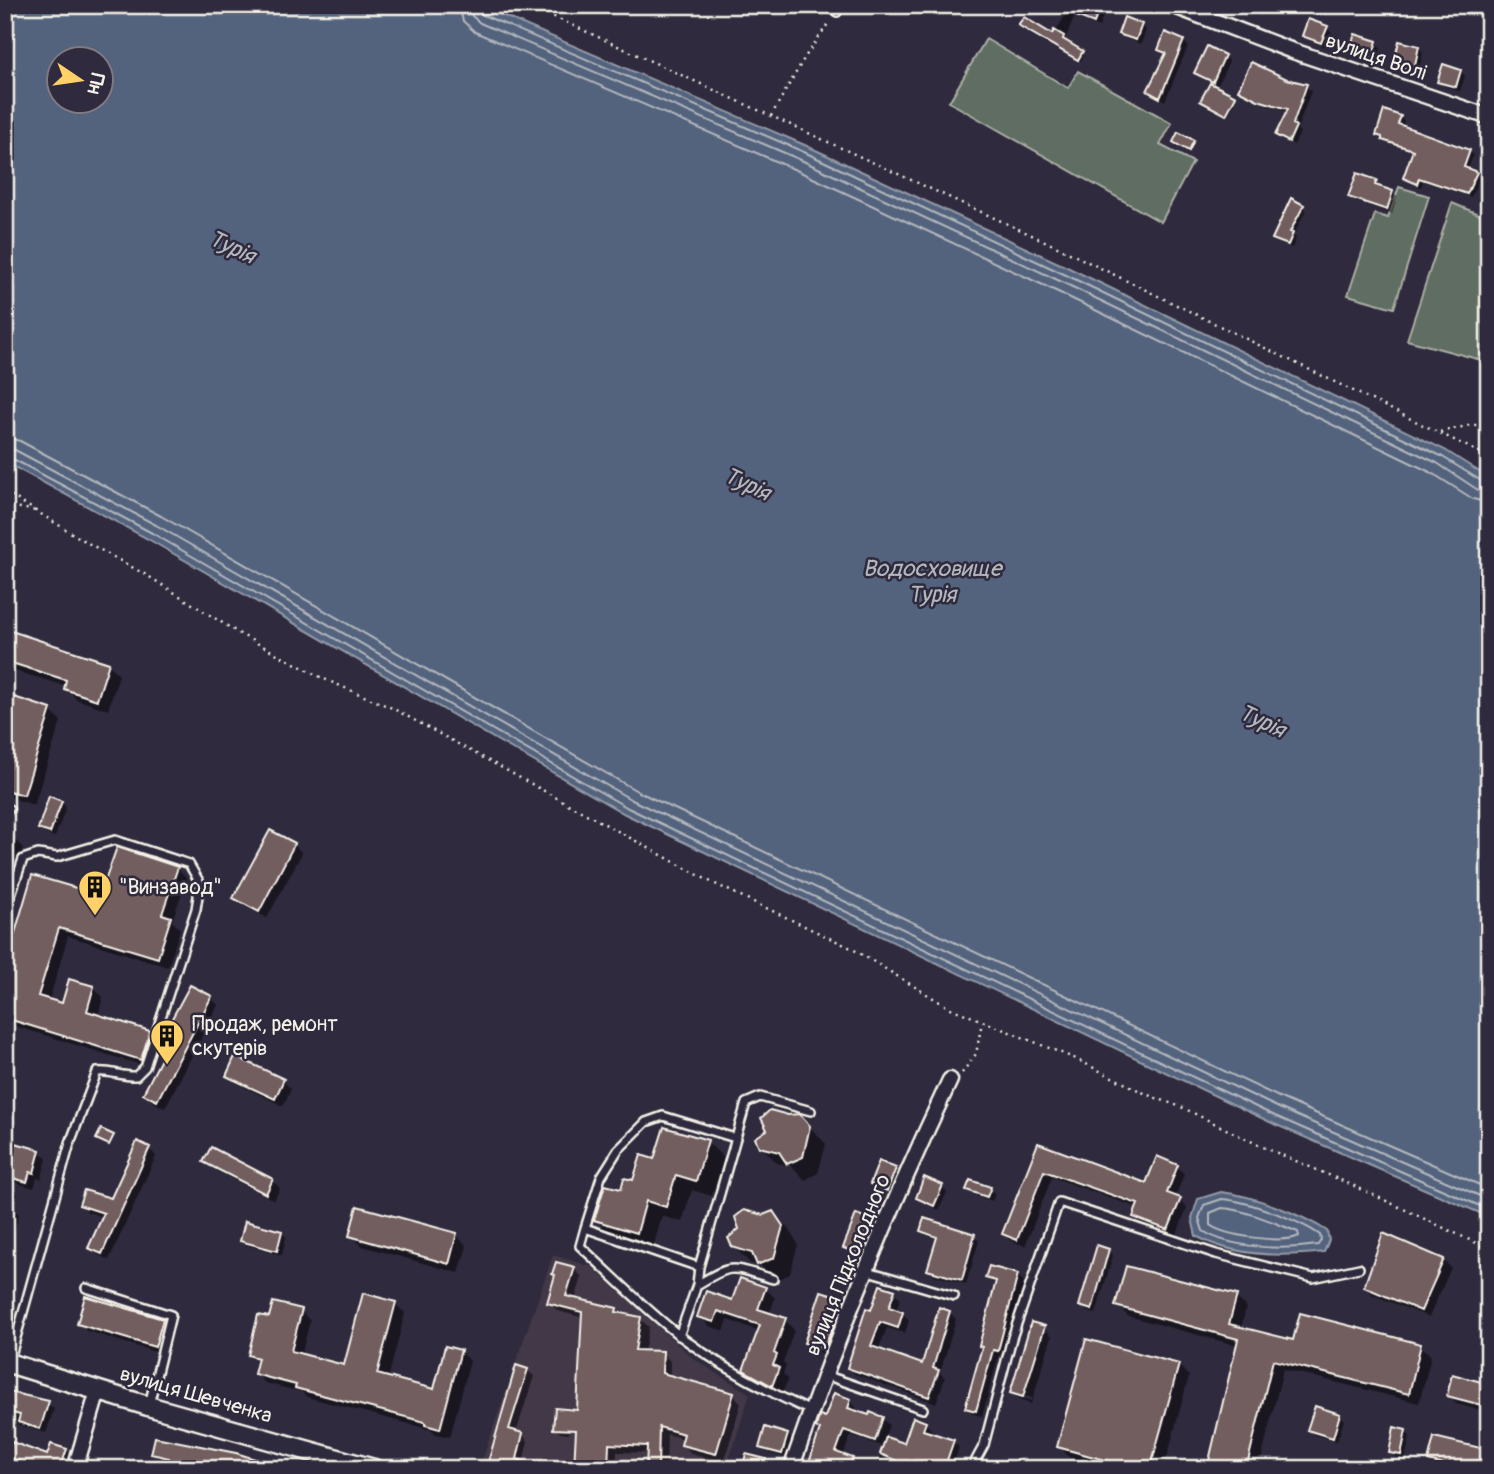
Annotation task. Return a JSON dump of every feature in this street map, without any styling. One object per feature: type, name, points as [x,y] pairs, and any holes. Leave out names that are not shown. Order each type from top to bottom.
[{"type":"street","name":"вулиця Волі","points":[[1172,5],[1290,50],[1489,117]]},
{"type":"street","name":"вулиця Підколодного","points":[[791,1469],[825,1375],[950,1080]]},
{"type":"street","name":"вулиця Шевченка","points":[[7,1363],[148,1406],[374,1469]]},
{"type":"street","points":[[75,1469],[98,1391]]},
{"type":"lane","points":[[827,5],[837,12]]},
{"type":"lane","points":[[5,912],[23,859],[38,854],[57,857],[115,840],[189,863],[200,883],[196,909],[145,1067],[136,1076],[125,1077],[107,1070],[97,1072],[70,1143],[7,1363]]},
{"type":"lane","points":[[679,1336],[697,1285],[699,1267],[746,1103],[760,1097],[811,1111]]},
{"type":"lane","points":[[735,1138],[663,1116],[646,1122],[618,1150],[601,1177],[580,1246],[679,1336],[731,1372],[811,1411]]},
{"type":"lane","points":[[971,1469],[984,1445],[1012,1338],[1059,1202],[1216,1254],[1313,1278],[1359,1268]]},
{"type":"lane","points":[[585,1228],[699,1267]]},
{"type":"lane","points":[[697,1285],[732,1267],[773,1279]]},
{"type":"lane","points":[[868,1271],[954,1296]]},
{"type":"lane","points":[[86,1288],[171,1315],[148,1406]]},
{"type":"lane","points":[[825,1375],[923,1409]]},
{"type":"path","points":[[528,5],[1047,242],[1489,457]]},
{"type":"path","points":[[771,116],[805,57],[837,12]]},
{"type":"path","points":[[1440,432],[1471,425],[1489,425]]},
{"type":"path","points":[[5,492],[240,634],[324,679],[392,708],[711,882],[851,948],[948,1007],[1076,1059],[1147,1095],[1181,1107],[1489,1249]]},
{"type":"path","points":[[5,505],[39,512]]},
{"type":"path","points":[[950,1080],[964,1072],[976,1054],[982,1022]]},
{"type":"shaded area","points":[[553,1255],[592,1267],[694,1359],[750,1394],[726,1469],[479,1469]]},
{"type":"green space","points":[[986,39],[1068,88],[1078,71],[1172,123],[1160,145],[1193,162],[1161,222],[949,102]]},
{"type":"green space","points":[[1399,187],[1429,196],[1394,308],[1348,295],[1375,214],[1388,218]]},
{"type":"green space","points":[[1452,203],[1488,218],[1485,229],[1489,230],[1489,351],[1485,361],[1407,340]]},
{"type":"water","name":"Водосховище Турія","points":[[5,5],[478,5],[807,146],[1069,268],[1445,450],[1489,478],[1489,1217],[1272,1123],[625,814],[148,539],[5,462]]},
{"type":"water","points":[[1221,1192],[1261,1201],[1327,1231],[1329,1240],[1324,1252],[1292,1255],[1242,1252],[1196,1236],[1192,1218],[1198,1199]]},
{"type":"building","points":[[1081,5],[1101,5],[1094,23],[1076,16]]},
{"type":"building","points":[[1024,17],[1052,34],[1054,30],[1083,51],[1078,60],[1018,25]]},
{"type":"building","points":[[1124,17],[1142,24],[1136,40],[1118,34]]},
{"type":"building","points":[[1308,19],[1328,26],[1321,43],[1302,36]]},
{"type":"building","points":[[1165,32],[1184,40],[1160,98],[1147,91],[1166,53],[1158,50]]},
{"type":"building","points":[[1355,34],[1377,41],[1372,58],[1349,51]]},
{"type":"building","points":[[1399,41],[1419,46],[1414,70],[1393,66]]},
{"type":"building","points":[[1207,46],[1225,55],[1213,82],[1194,73]]},
{"type":"building","points":[[1251,62],[1287,79],[1307,84],[1289,142],[1275,135],[1288,109],[1258,100],[1238,90]]},
{"type":"building","points":[[1443,64],[1461,70],[1456,87],[1437,82]]},
{"type":"building","points":[[1210,83],[1236,96],[1226,115],[1200,101]]},
{"type":"building","points":[[1384,110],[1401,116],[1398,124],[1470,150],[1464,167],[1477,172],[1467,194],[1419,178],[1417,184],[1403,178],[1413,150],[1382,140],[1382,137],[1376,135]]},
{"type":"building","points":[[1178,132],[1194,140],[1189,151],[1173,142]]},
{"type":"building","points":[[1357,173],[1377,180],[1375,185],[1393,191],[1387,210],[1348,197]]},
{"type":"building","points":[[1291,198],[1304,205],[1290,232],[1293,233],[1288,245],[1272,239]]},
{"type":"building","points":[[5,629],[109,663],[97,700],[64,689],[66,680],[5,661]]},
{"type":"building","points":[[14,697],[51,709],[24,795],[5,790],[5,726]]},
{"type":"building","points":[[49,796],[62,801],[50,833],[38,829]]},
{"type":"building","points":[[270,830],[295,843],[259,912],[233,898]]},
{"type":"building","points":[[117,847],[178,867],[162,914],[171,917],[158,958],[59,928],[38,996],[62,1003],[69,979],[94,986],[87,1011],[150,1031],[141,1060],[5,1018],[5,967],[32,875],[100,895]]},
{"type":"building","points":[[190,985],[212,996],[157,1101],[143,1094],[178,1026],[170,1022]]},
{"type":"building","points":[[235,1056],[284,1079],[275,1099],[226,1076]]},
{"type":"building","points":[[770,1110],[788,1115],[800,1114],[810,1126],[803,1157],[787,1164],[779,1152],[759,1147],[755,1138],[767,1130],[761,1118]]},
{"type":"building","points":[[664,1127],[708,1140],[696,1181],[676,1175],[666,1207],[646,1201],[637,1233],[594,1220],[605,1185],[621,1189],[624,1178],[633,1180],[641,1155],[654,1159]]},
{"type":"building","points":[[101,1129],[114,1135],[109,1145],[96,1139]]},
{"type":"building","points":[[5,1140],[40,1150],[34,1173],[30,1172],[27,1182],[5,1176]]},
{"type":"building","points":[[137,1141],[150,1147],[102,1254],[88,1248],[104,1213],[79,1205],[84,1190],[111,1198]]},
{"type":"building","points":[[1038,1143],[1146,1183],[1157,1156],[1178,1165],[1167,1193],[1181,1198],[1168,1230],[1133,1217],[1138,1204],[1044,1171],[1017,1240],[1002,1234]]},
{"type":"building","points":[[211,1147],[273,1179],[266,1194],[203,1162]]},
{"type":"building","points":[[879,1161],[896,1168],[887,1191],[870,1184]]},
{"type":"building","points":[[924,1177],[943,1185],[934,1206],[916,1198]]},
{"type":"building","points":[[970,1180],[991,1187],[987,1197],[966,1190]]},
{"type":"building","points":[[357,1206],[457,1233],[449,1264],[349,1236]]},
{"type":"building","points":[[744,1210],[763,1215],[773,1211],[783,1226],[774,1258],[757,1265],[752,1253],[732,1247],[728,1238],[739,1229],[735,1217]]},
{"type":"building","points":[[856,1214],[875,1221],[862,1255],[843,1248]]},
{"type":"building","points":[[924,1218],[975,1234],[962,1280],[927,1270],[937,1237],[920,1231]]},
{"type":"building","points":[[245,1221],[282,1231],[277,1251],[240,1241]]},
{"type":"building","points":[[1383,1233],[1444,1259],[1421,1311],[1364,1287]]},
{"type":"building","points":[[1097,1245],[1109,1249],[1092,1310],[1079,1306]]},
{"type":"building","points":[[556,1262],[575,1267],[566,1296],[617,1308],[616,1312],[641,1317],[635,1350],[663,1351],[662,1373],[734,1393],[716,1454],[681,1445],[684,1434],[659,1427],[658,1469],[646,1469],[647,1446],[609,1444],[608,1469],[574,1469],[576,1430],[553,1429],[555,1408],[577,1410],[582,1312],[547,1303]]},
{"type":"building","points":[[989,1266],[1018,1274],[998,1351],[993,1350],[976,1411],[965,1408],[996,1281],[985,1278]]},
{"type":"building","points":[[1126,1266],[1237,1295],[1229,1324],[1293,1340],[1300,1313],[1421,1344],[1409,1394],[1273,1360],[1246,1469],[1207,1469],[1238,1339],[1115,1306]]},
{"type":"building","points":[[740,1278],[766,1287],[758,1309],[786,1318],[774,1353],[777,1355],[773,1365],[779,1368],[772,1386],[743,1370],[760,1325],[718,1311],[714,1322],[697,1317],[706,1291],[732,1300]]},
{"type":"building","points":[[880,1285],[895,1290],[889,1307],[903,1312],[898,1328],[880,1322],[871,1346],[922,1364],[939,1307],[950,1311],[933,1368],[939,1370],[929,1397],[847,1368],[866,1308],[871,1310]]},
{"type":"building","points":[[821,1291],[843,1298],[824,1350],[804,1343]]},
{"type":"building","points":[[363,1293],[396,1302],[377,1374],[434,1389],[445,1346],[461,1350],[440,1429],[425,1425],[425,1422],[295,1388],[296,1385],[254,1374],[258,1358],[248,1355],[258,1315],[269,1317],[273,1302],[302,1309],[291,1351],[344,1365]]},
{"type":"building","points":[[85,1296],[163,1319],[155,1347],[77,1324]]},
{"type":"building","points":[[1031,1322],[1045,1326],[1023,1397],[1010,1393]]},
{"type":"building","points":[[1086,1339],[1179,1364],[1150,1469],[1138,1469],[1057,1447]]},
{"type":"building","points":[[516,1365],[528,1369],[509,1429],[523,1433],[517,1459],[540,1466],[539,1469],[496,1469],[487,1466]]},
{"type":"building","points":[[1452,1374],[1489,1384],[1489,1407],[1447,1396]]},
{"type":"building","points":[[5,1391],[49,1401],[40,1429],[18,1422],[20,1415],[5,1411]]},
{"type":"building","points":[[834,1393],[851,1399],[848,1408],[883,1417],[875,1441],[844,1430],[836,1452],[853,1458],[849,1469],[807,1469],[820,1429],[816,1428],[817,1423],[820,1415],[825,1417]]},
{"type":"building","points":[[1315,1406],[1340,1414],[1333,1438],[1307,1430]]},
{"type":"building","points":[[913,1417],[926,1422],[923,1430],[954,1440],[944,1469],[898,1469],[900,1462],[880,1454],[886,1437],[904,1443]]},
{"type":"building","points":[[765,1427],[788,1434],[782,1454],[759,1448]]},
{"type":"building","points":[[1394,1427],[1406,1430],[1401,1455],[1389,1453]]},
{"type":"building","points":[[155,1437],[236,1453],[274,1465],[273,1469],[181,1469],[182,1464],[151,1454]]},
{"type":"building","points":[[1434,1437],[1489,1450],[1489,1469],[1460,1469],[1428,1461]]},
{"type":"building","points":[[12,1442],[47,1455],[51,1444],[67,1449],[60,1469],[32,1469],[33,1466],[7,1457]]},
{"type":"building","points":[[746,1454],[766,1459],[764,1469],[742,1469]]},
{"type":"place","name":"\"Винзавод\"","points":[[95,917]]},
{"type":"place","name":"Продаж, ремонт скутерів","points":[[167,1066]]},
{"type":"water label","name":"Турія","points":[[232,247]]},
{"type":"water label","name":"Турія","points":[[747,484]]},
{"type":"water label","name":"Турія","points":[[1262,721]]}]
